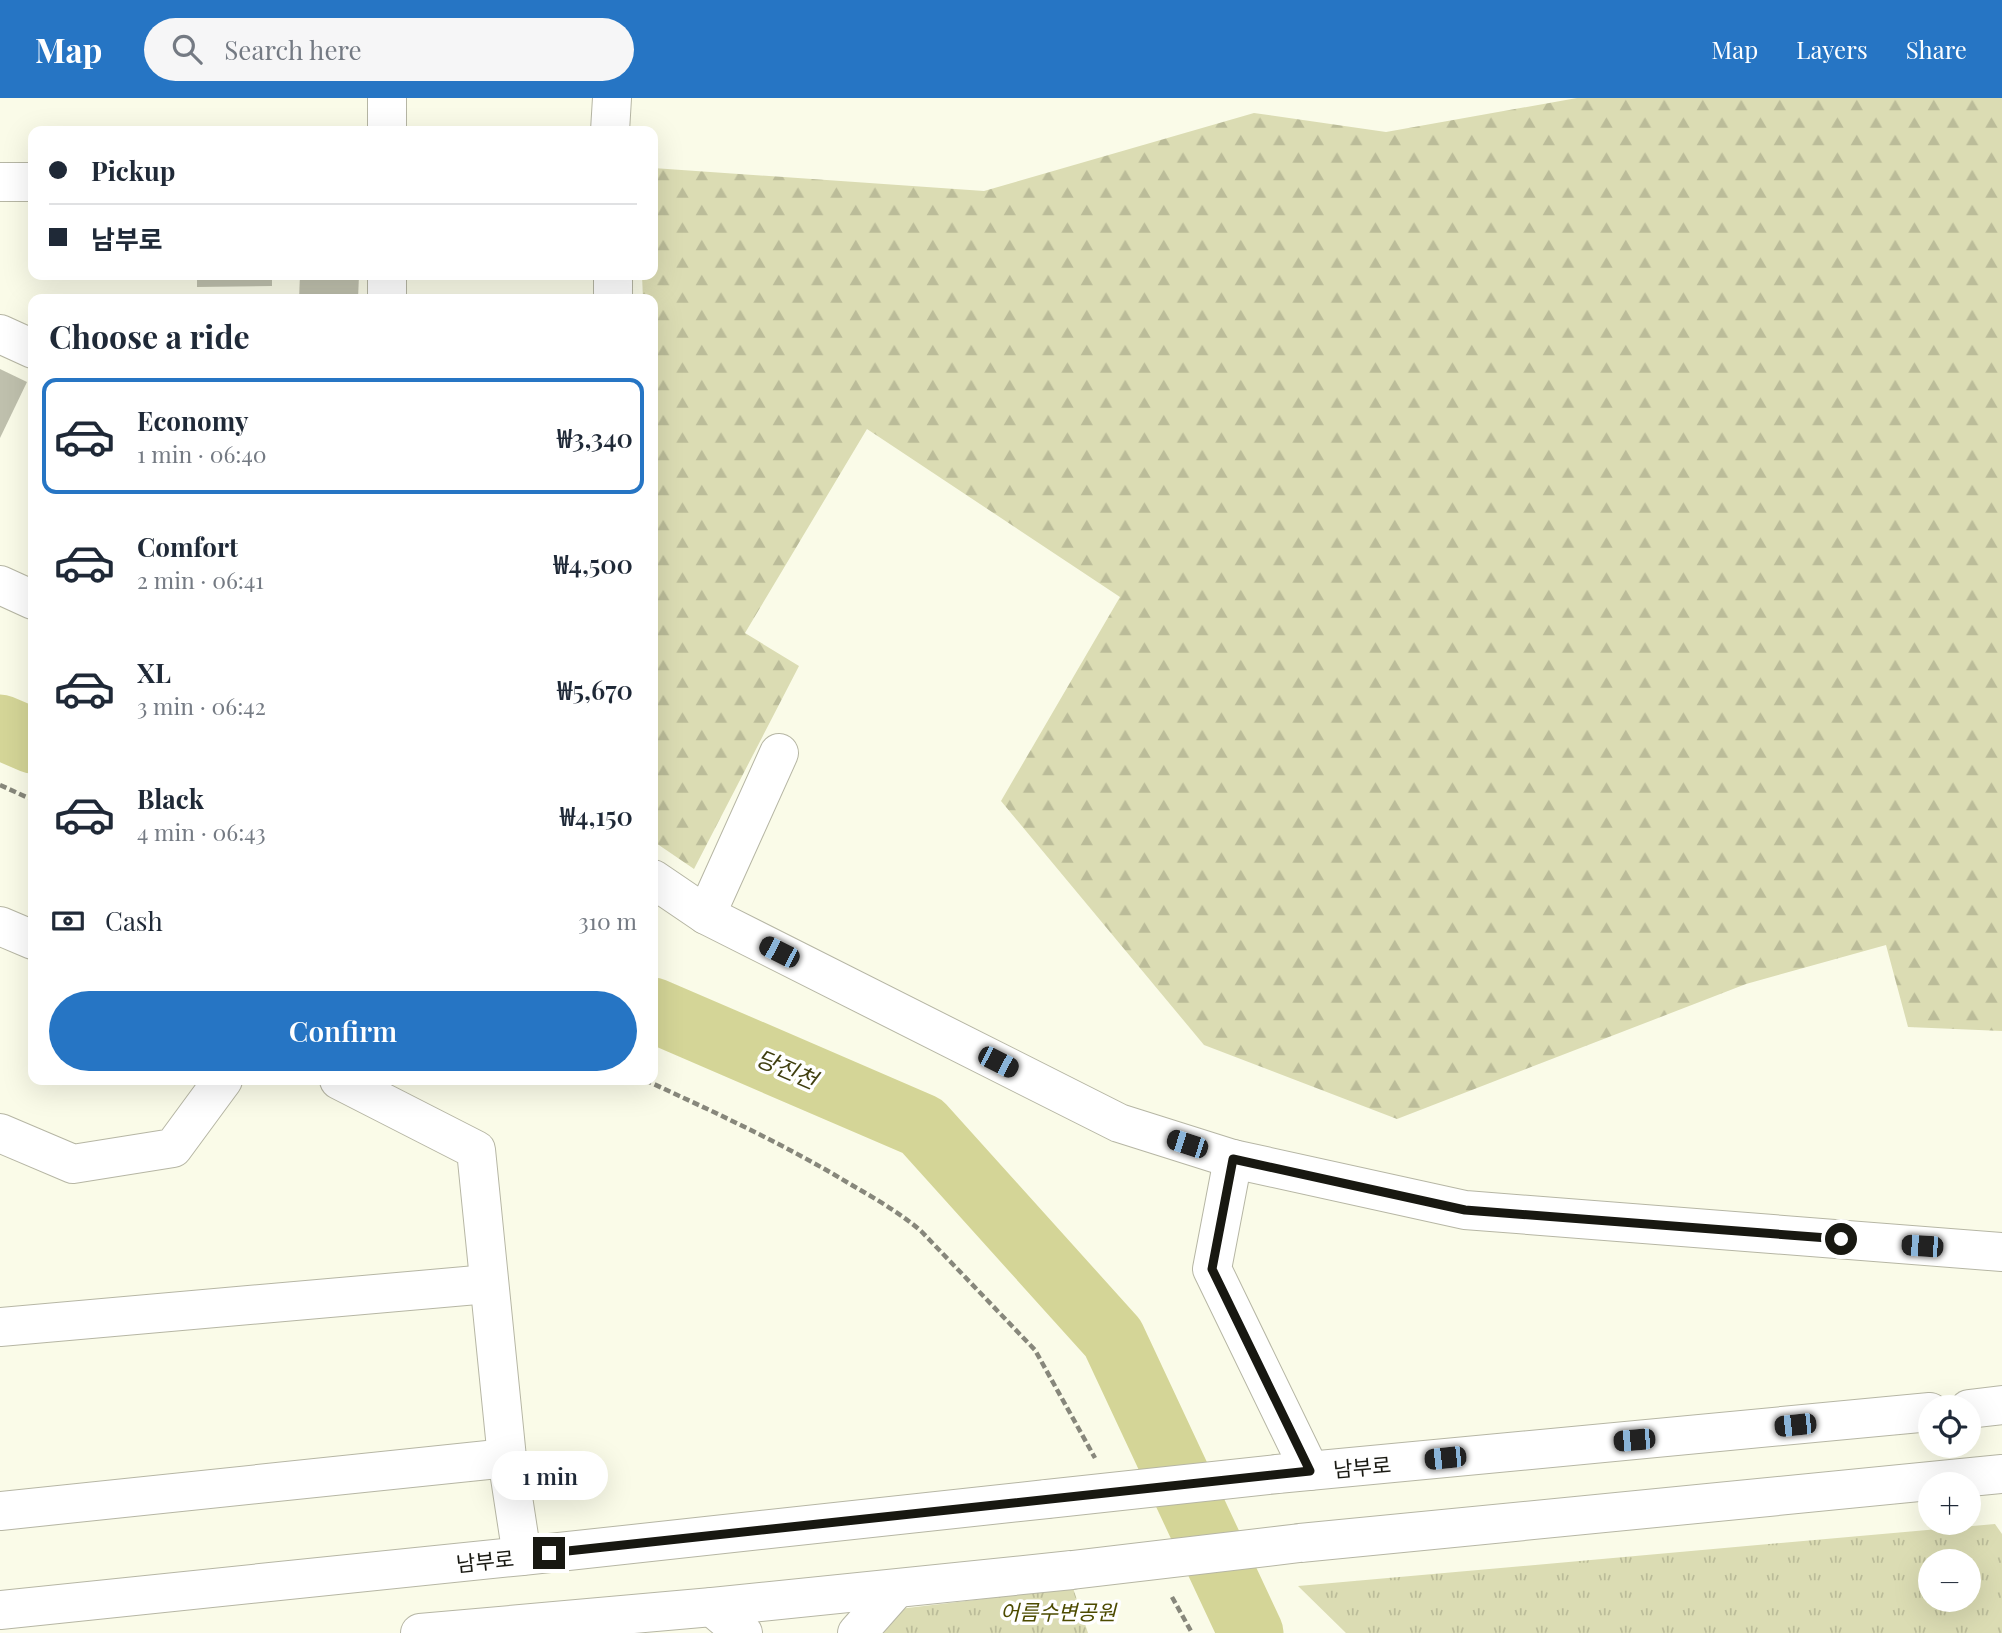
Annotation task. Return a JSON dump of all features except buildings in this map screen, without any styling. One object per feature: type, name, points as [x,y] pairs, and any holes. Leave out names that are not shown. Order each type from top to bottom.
[{"type":"street","points":[[387,98],[387,126]]},
{"type":"street","points":[[610,126],[612,98]]},
{"type":"street","points":[[0,182],[28,182]]},
{"type":"street","points":[[0,334],[28,347]]},
{"type":"street","points":[[0,585],[28,598]]},
{"type":"street","points":[[706,915],[779,753]]},
{"type":"street","points":[[658,881],[706,915],[1119,1123],[1233,1159],[1465,1210],[2002,1252]]},
{"type":"street","points":[[0,926],[28,938]]},
{"type":"street","points":[[0,1133],[73,1164],[173,1148],[219,1085]]},
{"type":"street","points":[[350,1085],[475,1150],[507,1458],[522,1556]]},
{"type":"street","points":[[1233,1159],[1212,1269],[1294,1472]]},
{"type":"street","points":[[0,1327],[488,1284]]},
{"type":"street","points":[[1981,1408],[2002,1405]]},
{"type":"street","name":"남부로","points":[[0,1610],[1294,1472],[1918,1413]]},
{"type":"street","points":[[0,1511],[507,1458]]},
{"type":"street","points":[[419,1633],[896,1589],[1300,1543],[2002,1474]]},
{"type":"street","points":[[857,1633],[896,1589]]},
{"type":"street","points":[[712,1607],[743,1633]]},
{"type":"path","points":[[0,785],[28,798]]},
{"type":"path","points":[[656,1085],[826,1169],[902,1215],[921,1230],[1035,1350],[1095,1458]]},
{"type":"path","points":[[1169,1591],[1192,1633]]},
{"type":"green space","points":[[1577,98],[2002,98],[2002,1031],[1908,1027],[1886,945],[1746,984],[1397,1119],[1204,1045],[1001,801],[1120,597],[867,429],[745,633],[799,666],[694,869],[658,844],[658,294],[643,294],[642,280],[658,280],[658,168],[984,191],[1254,113],[1386,132]]},
{"type":"green space","points":[[1995,1524],[2002,1534],[2002,1633],[1346,1633],[1298,1586],[1918,1531],[1918,1535],[1981,1535],[1981,1525]]},
{"type":"green space","name":"어름수변공원","points":[[1073,1588],[1088,1633],[879,1633],[899,1609]]},
{"type":"waterway","name":"당진천","points":[[0,727],[28,739]]},
{"type":"waterway","points":[[658,1012],[922,1126],[1113,1338],[1251,1633]]},
{"type":"route","points":[[549,1553],[1310,1471],[1212,1269],[1233,1159],[1465,1210],[1841,1239]]}]
